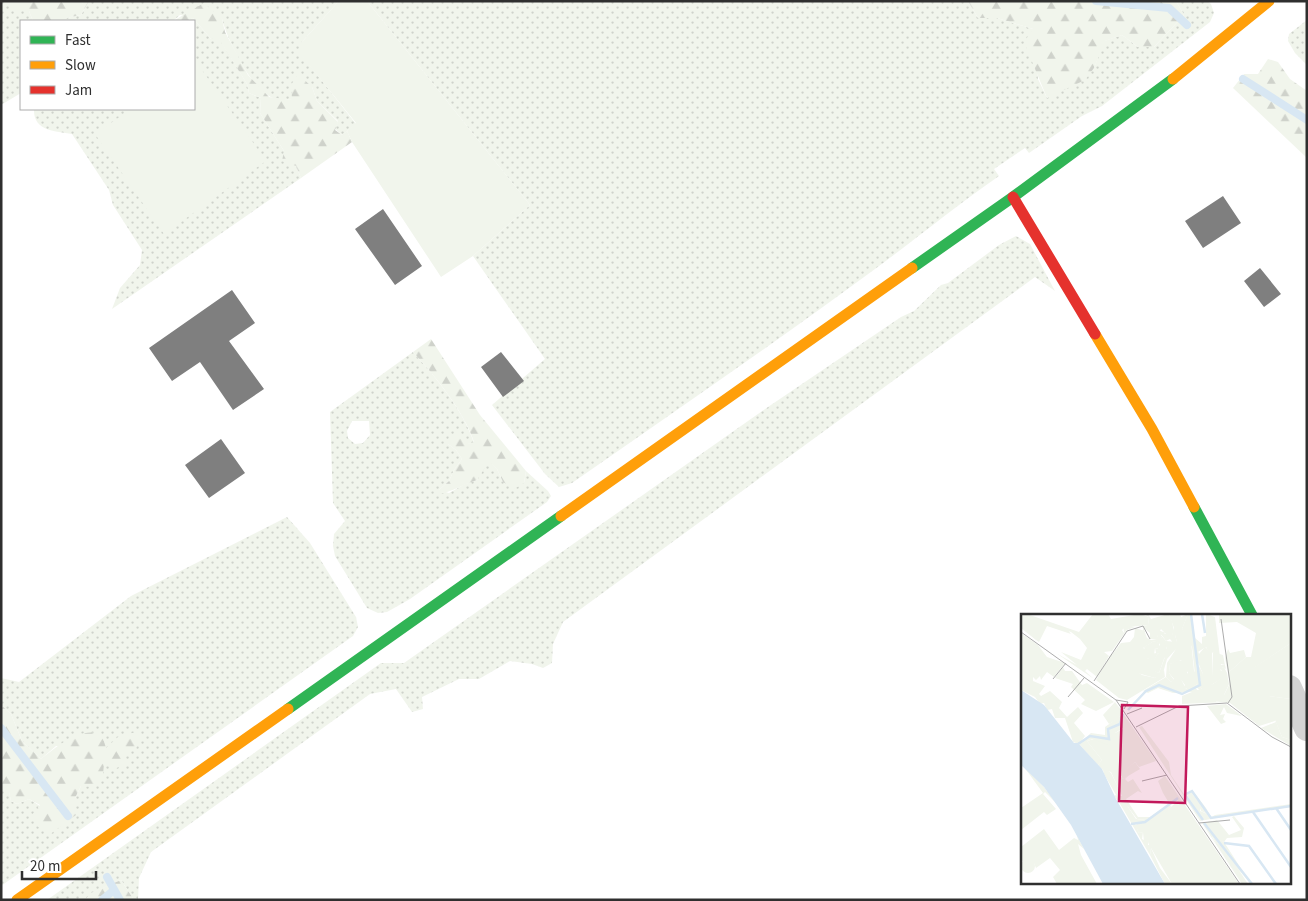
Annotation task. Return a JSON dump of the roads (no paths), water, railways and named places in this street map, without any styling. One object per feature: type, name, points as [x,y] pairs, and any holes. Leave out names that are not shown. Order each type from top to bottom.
[{"type":"main road","points":[[17,900],[1014,197],[1185,70],[1269,1]]},
{"type":"main road","points":[[1014,197],[1152,429],[1251,614]]},
{"type":"street","points":[[1290,690],[1307,728]]},
{"type":"waterway","points":[[1096,1],[1169,8],[1187,25]]},
{"type":"waterway","points":[[1243,79],[1307,120]]},
{"type":"waterway","points":[[1,728],[68,816]]},
{"type":"waterway","points":[[107,877],[120,900]]},
{"type":"waterway","points":[[102,900],[114,890]]}]
